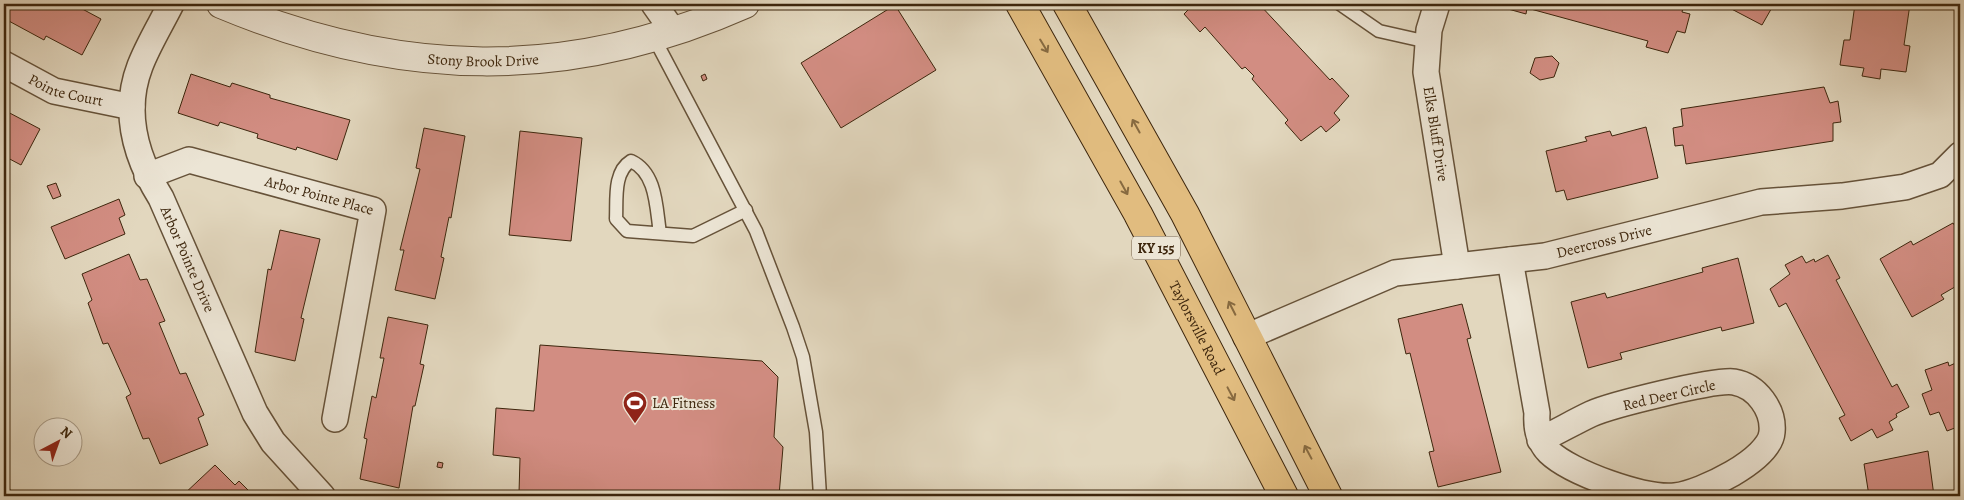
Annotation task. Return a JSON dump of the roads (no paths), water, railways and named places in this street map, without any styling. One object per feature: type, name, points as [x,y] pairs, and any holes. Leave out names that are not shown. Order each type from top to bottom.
[{"type":"main road","name":"Taylorsville Road","points":[[1020,4],[1138,214],[1284,496]]},
{"type":"main road","name":"KY 155","points":[[1067,4],[1180,206],[1246,337],[1312,460],[1328,496]]},
{"type":"street","name":"Arbor Pointe Drive","points":[[171,4],[140,66],[132,106],[134,138],[147,176],[161,198],[255,414],[273,442],[322,496]]},
{"type":"street","name":"Stony Brook Drive","points":[[221,4],[262,21],[336,44],[401,56],[480,63],[558,58],[591,52],[663,34],[744,4]]},
{"type":"street","points":[[654,4],[663,34]]},
{"type":"street","name":"Elks Bluff Drive","points":[[1437,4],[1428,42],[1426,72],[1457,266]]},
{"type":"street","name":"Pointe Court","points":[[4,64],[54,91],[132,106]]},
{"type":"street","name":"Deercross Drive","points":[[1246,337],[1395,273],[1545,256],[1761,202],[1851,195],[1905,187],[1940,175],[1960,155]]},
{"type":"street","name":"Arbor Pointe Place","points":[[147,176],[189,160],[373,210],[335,419]]},
{"type":"street","points":[[1510,260],[1537,413],[1536,426],[1540,440]]},
{"type":"street","name":"Red Deer Circle","points":[[1735,382],[1755,393],[1768,407],[1772,422],[1772,435],[1764,452],[1741,468],[1700,489],[1675,496],[1640,491],[1589,476],[1573,469],[1554,455],[1540,440],[1593,413],[1713,383],[1735,382]]},
{"type":"lane","points":[[1340,4],[1379,32],[1428,42]]},
{"type":"lane","points":[[663,34],[764,249],[803,358],[816,432],[820,496]]},
{"type":"lane","points":[[660,233],[652,185],[641,166],[631,161],[624,165],[619,175],[616,219],[627,231],[694,236],[746,210]]},
{"type":"waterway","points":[[4,486],[11,496]]},
{"type":"place","name":"LA Fitness","points":[[635,424]]}]
